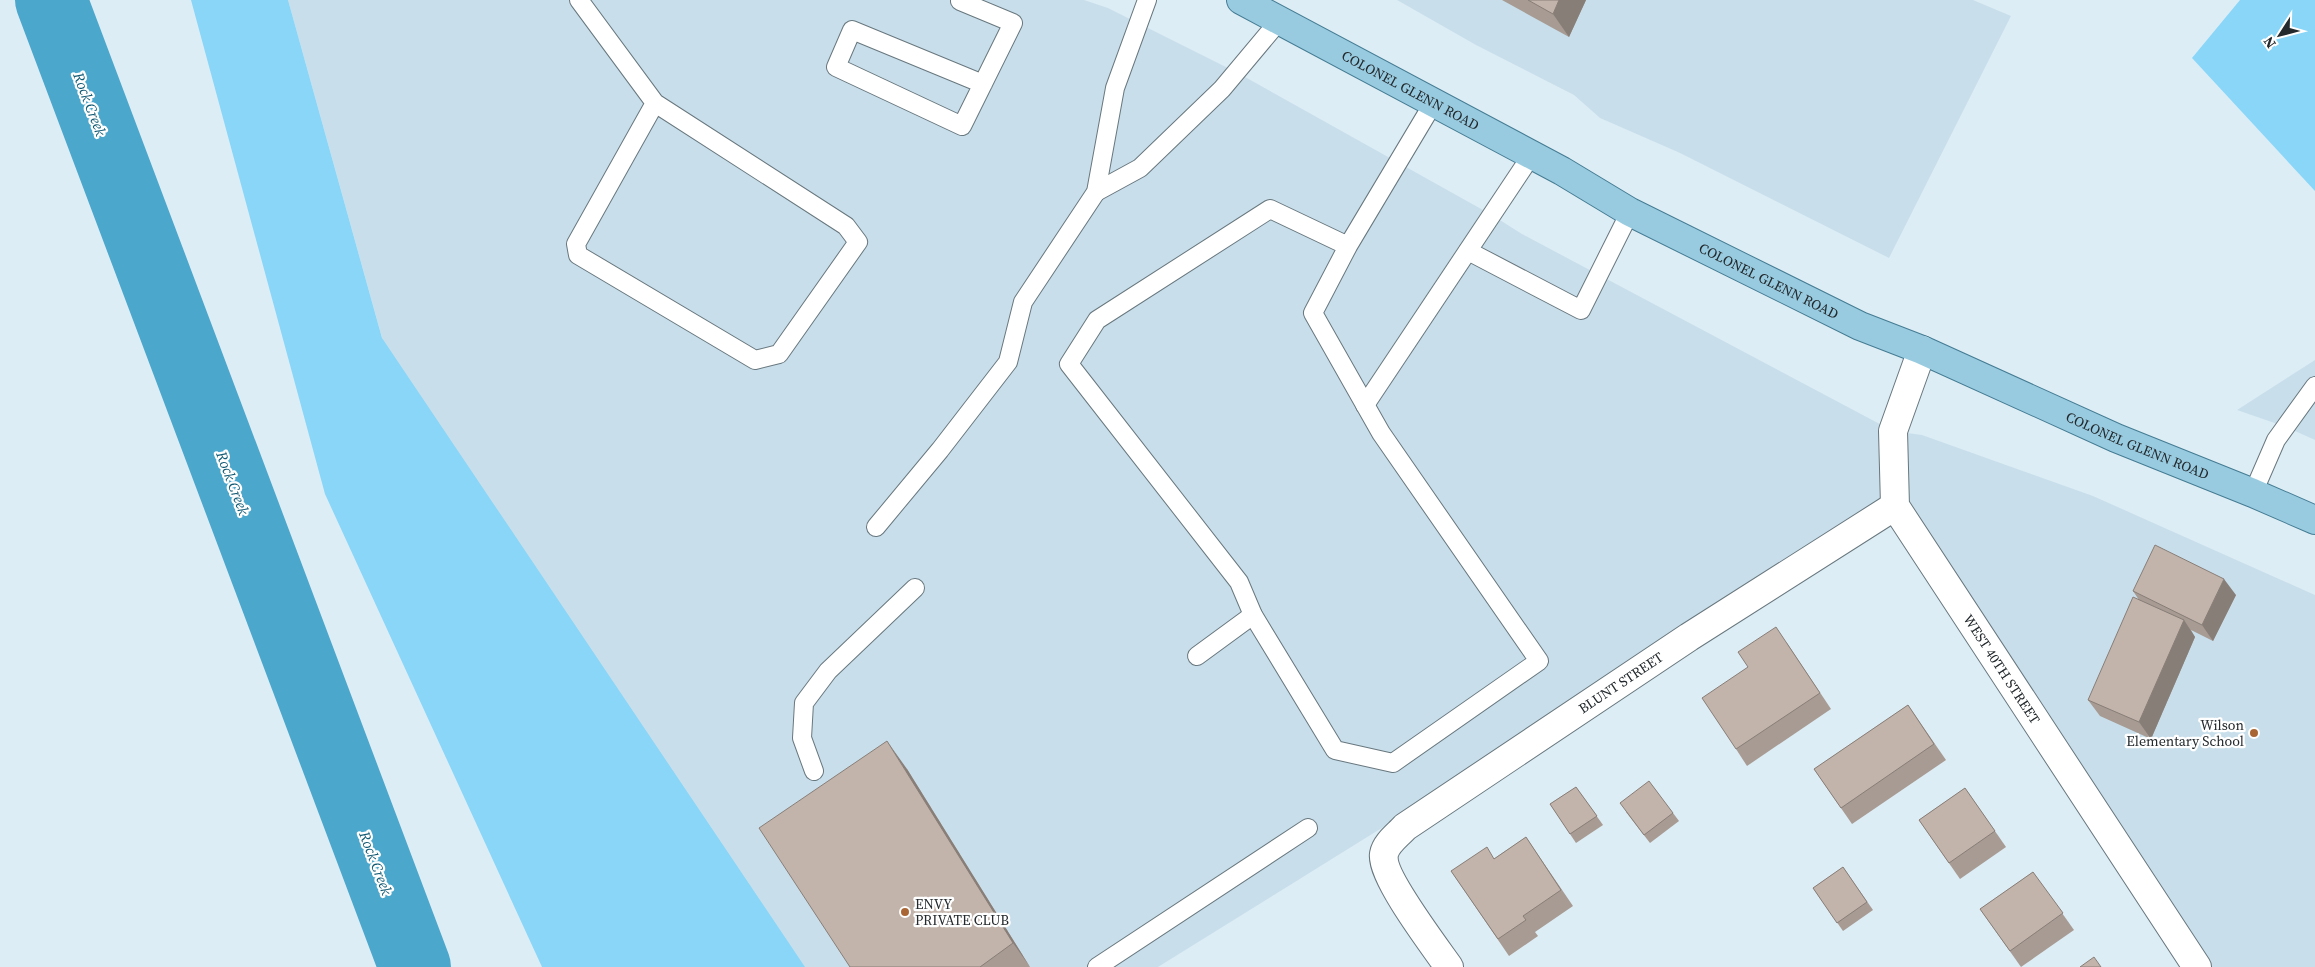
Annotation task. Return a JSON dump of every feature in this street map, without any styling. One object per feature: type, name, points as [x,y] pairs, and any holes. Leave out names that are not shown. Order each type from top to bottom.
[{"type":"main road","name":"COLONEL GLENN ROAD","points":[[1241,0],[1434,102],[1562,172],[1630,212],[1860,326],[1922,350],[2116,438],[2315,520]]},
{"type":"street","points":[[1895,506],[1893,431],[1922,350]]},
{"type":"street","name":"BLUNT STREET","points":[[1448,967],[1393,884],[1385,867],[1384,855],[1389,843],[1405,827],[1689,637],[1895,506]]},
{"type":"street","name":"WEST 40TH STREET","points":[[1895,506],[2198,967]]},
{"type":"lane","points":[[579,0],[655,103],[846,226],[858,242],[779,354],[755,360],[578,255],[576,244],[655,103]]},
{"type":"lane","points":[[959,0],[1013,23],[983,84],[962,126],[836,67],[852,30],[983,84]]},
{"type":"lane","points":[[876,527],[940,450],[1008,362],[1023,302],[1096,192],[1115,88],[1147,0]]},
{"type":"lane","points":[[1096,192],[1140,168],[1222,89],[1279,21]]},
{"type":"lane","points":[[1348,246],[1270,209],[1096,320],[1069,364],[1239,582],[1253,614],[1335,750],[1393,763],[1539,661],[1381,433],[1313,313],[1348,246],[1434,102]]},
{"type":"lane","points":[[1365,405],[1531,156]]},
{"type":"lane","points":[[1468,251],[1581,310],[1630,212]]},
{"type":"lane","points":[[2253,493],[2276,440],[2315,386]]},
{"type":"lane","points":[[814,771],[802,738],[804,703],[828,671],[915,588]]},
{"type":"lane","points":[[1197,656],[1253,614]]},
{"type":"lane","points":[[1097,967],[1308,828]]},
{"type":"shaded area","points":[[191,0],[288,0],[382,338],[805,967],[542,967],[325,494]]},
{"type":"shaded area","points":[[288,0],[1084,0],[1108,8],[1236,72],[1492,215],[1522,234],[1893,431],[1922,435],[2093,496],[2315,595],[2315,967],[2197,967],[1895,506],[1689,637],[1158,967],[803,967],[386,352]]},
{"type":"shaded area","points":[[1397,0],[1973,0],[2011,16],[1889,258],[1680,153],[1600,118],[1574,95],[1476,45]]},
{"type":"shaded area","points":[[2240,0],[2315,0],[2315,191],[2192,58]]},
{"type":"shaded area","points":[[2315,360],[2315,440],[2286,427],[2237,410]]},
{"type":"building","points":[[1528,0],[1559,0],[1553,14]]},
{"type":"building","points":[[2155,545],[2224,579],[2202,625],[2133,591]]},
{"type":"building","points":[[2133,597],[2184,620],[2139,722],[2088,700]]},
{"type":"building","points":[[1776,627],[1820,693],[1736,749],[1702,698],[1748,667],[1738,652]]},
{"type":"building","points":[[1908,705],[1934,744],[1841,808],[1814,769]]},
{"type":"building","name":"ENVY PRIVATE CLUB","points":[[887,741],[1013,943],[980,967],[850,967],[759,828]]},
{"type":"building","points":[[1649,781],[1673,813],[1644,835],[1620,803]]},
{"type":"building","points":[[1576,787],[1597,816],[1570,834],[1550,804]]},
{"type":"building","points":[[1965,788],[1995,831],[1949,863],[1919,820]]},
{"type":"building","points":[[1526,837],[1561,890],[1523,916],[1526,920],[1498,939],[1451,871],[1487,847],[1494,859]]},
{"type":"building","points":[[1843,867],[1867,902],[1837,923],[1813,888]]},
{"type":"building","points":[[2033,872],[2063,913],[2010,951],[1980,909]]},
{"type":"building","points":[[2094,957],[2101,967],[2080,967]]},
{"type":"waterway","name":"Rock Creek","points":[[51,0],[415,967]]},
{"type":"place","name":"Wilson Elementary School","points":[[2254,733]]},
{"type":"place","name":"ENVY PRIVATE CLUB","points":[[905,912]]}]
